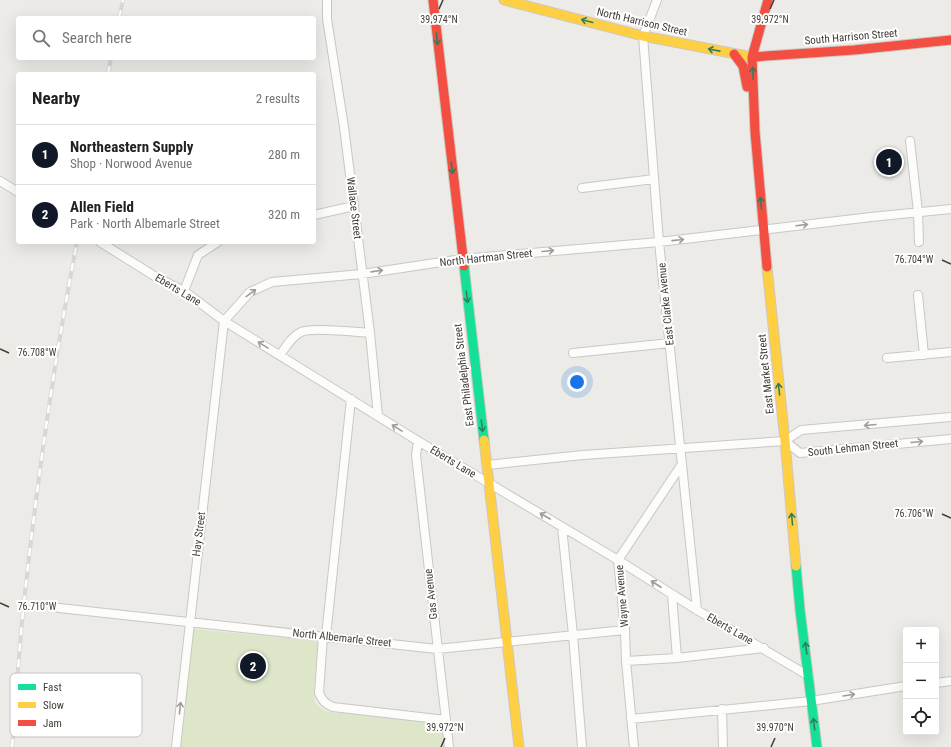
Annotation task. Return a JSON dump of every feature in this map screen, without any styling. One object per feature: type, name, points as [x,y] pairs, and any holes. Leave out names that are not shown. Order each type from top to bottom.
[{"type":"main road","name":"East Philadelphia Street","points":[[433,0],[520,747]]},
{"type":"main road","name":"North Harrison Street","points":[[504,0],[644,36],[752,57]]},
{"type":"main road","name":"East Market Street","points":[[768,0],[752,57],[755,132],[763,230],[785,441],[800,610],[817,747]]},
{"type":"main road","name":"South Harrison Street","points":[[752,57],[854,50],[951,40]]},
{"type":"main road","points":[[734,54],[743,66],[755,132]]},
{"type":"street","name":"Wallace Street","points":[[327,0],[327,18],[354,206],[370,333],[378,416]]},
{"type":"street","name":"East Clarke Avenue","points":[[657,0],[644,36],[659,242],[697,610]]},
{"type":"street","points":[[910,141],[918,212],[919,242]]},
{"type":"street","points":[[582,188],[654,179]]},
{"type":"street","points":[[0,181],[16,191]]},
{"type":"street","points":[[316,215],[354,206]]},
{"type":"street","name":"North Hartman Street","points":[[224,321],[250,292],[272,282],[362,274],[462,259],[659,242],[951,209]]},
{"type":"street","name":"Eberts Lane","points":[[103,244],[156,277],[184,291],[224,321],[418,441],[809,676]]},
{"type":"street","points":[[184,291],[198,255],[215,244]]},
{"type":"street","points":[[918,295],[924,355]]},
{"type":"street","name":"Hay Street","points":[[176,747],[224,321]]},
{"type":"street","points":[[280,355],[292,339],[302,331],[322,330],[370,333]]},
{"type":"street","points":[[573,353],[670,343]]},
{"type":"street","points":[[887,358],[951,352]]},
{"type":"street","points":[[351,399],[319,693],[322,700],[327,705],[333,707],[446,720]]},
{"type":"street","name":"South Lehman Street","points":[[951,417],[801,430],[785,441],[800,453],[951,439]]},
{"type":"street","name":"Gas Avenue","points":[[418,441],[416,455],[449,747]]},
{"type":"street","points":[[487,465],[582,455],[785,441]]},
{"type":"street","name":"Wayne Avenue","points":[[634,747],[618,560],[682,464]]},
{"type":"street","points":[[562,527],[582,747]]},
{"type":"street","points":[[672,595],[677,658]]},
{"type":"street","name":"North Albemarle Street","points":[[59,608],[437,649],[625,630]]},
{"type":"street","points":[[626,661],[677,658],[764,648]]},
{"type":"street","points":[[939,683],[951,681]]},
{"type":"street","points":[[631,719],[811,701],[903,686]]},
{"type":"street","points":[[722,709],[723,747]]},
{"type":"green space","points":[[193,629],[318,641],[314,690],[315,703],[323,710],[329,712],[431,722],[436,724],[441,729],[444,747],[181,747]]},
{"type":"railway","points":[[119,16],[123,0]]},
{"type":"railway","points":[[108,72],[111,60]]},
{"type":"railway","points":[[18,673],[29,557],[47,422],[77,244]]},
{"type":"railway","points":[[12,747],[13,737]]},
{"type":"traffic: fast","points":[[464,266],[484,440]]},
{"type":"traffic: fast","points":[[796,566],[817,747]]},
{"type":"traffic: slow","points":[[504,0],[643,36],[752,57]]},
{"type":"traffic: slow","points":[[767,267],[796,566]]},
{"type":"traffic: slow","points":[[484,440],[519,747]]},
{"type":"traffic: jam","points":[[433,0],[464,266]]},
{"type":"traffic: jam","points":[[767,267],[755,132],[752,57],[768,0]]},
{"type":"traffic: jam","points":[[752,57],[854,50],[951,40]]},
{"type":"traffic: jam","points":[[734,54],[743,66],[747,87]]},
{"type":"place","name":"Northeastern Supply","points":[[889,162]]},
{"type":"place","name":"Allen Field","points":[[253,666]]}]
